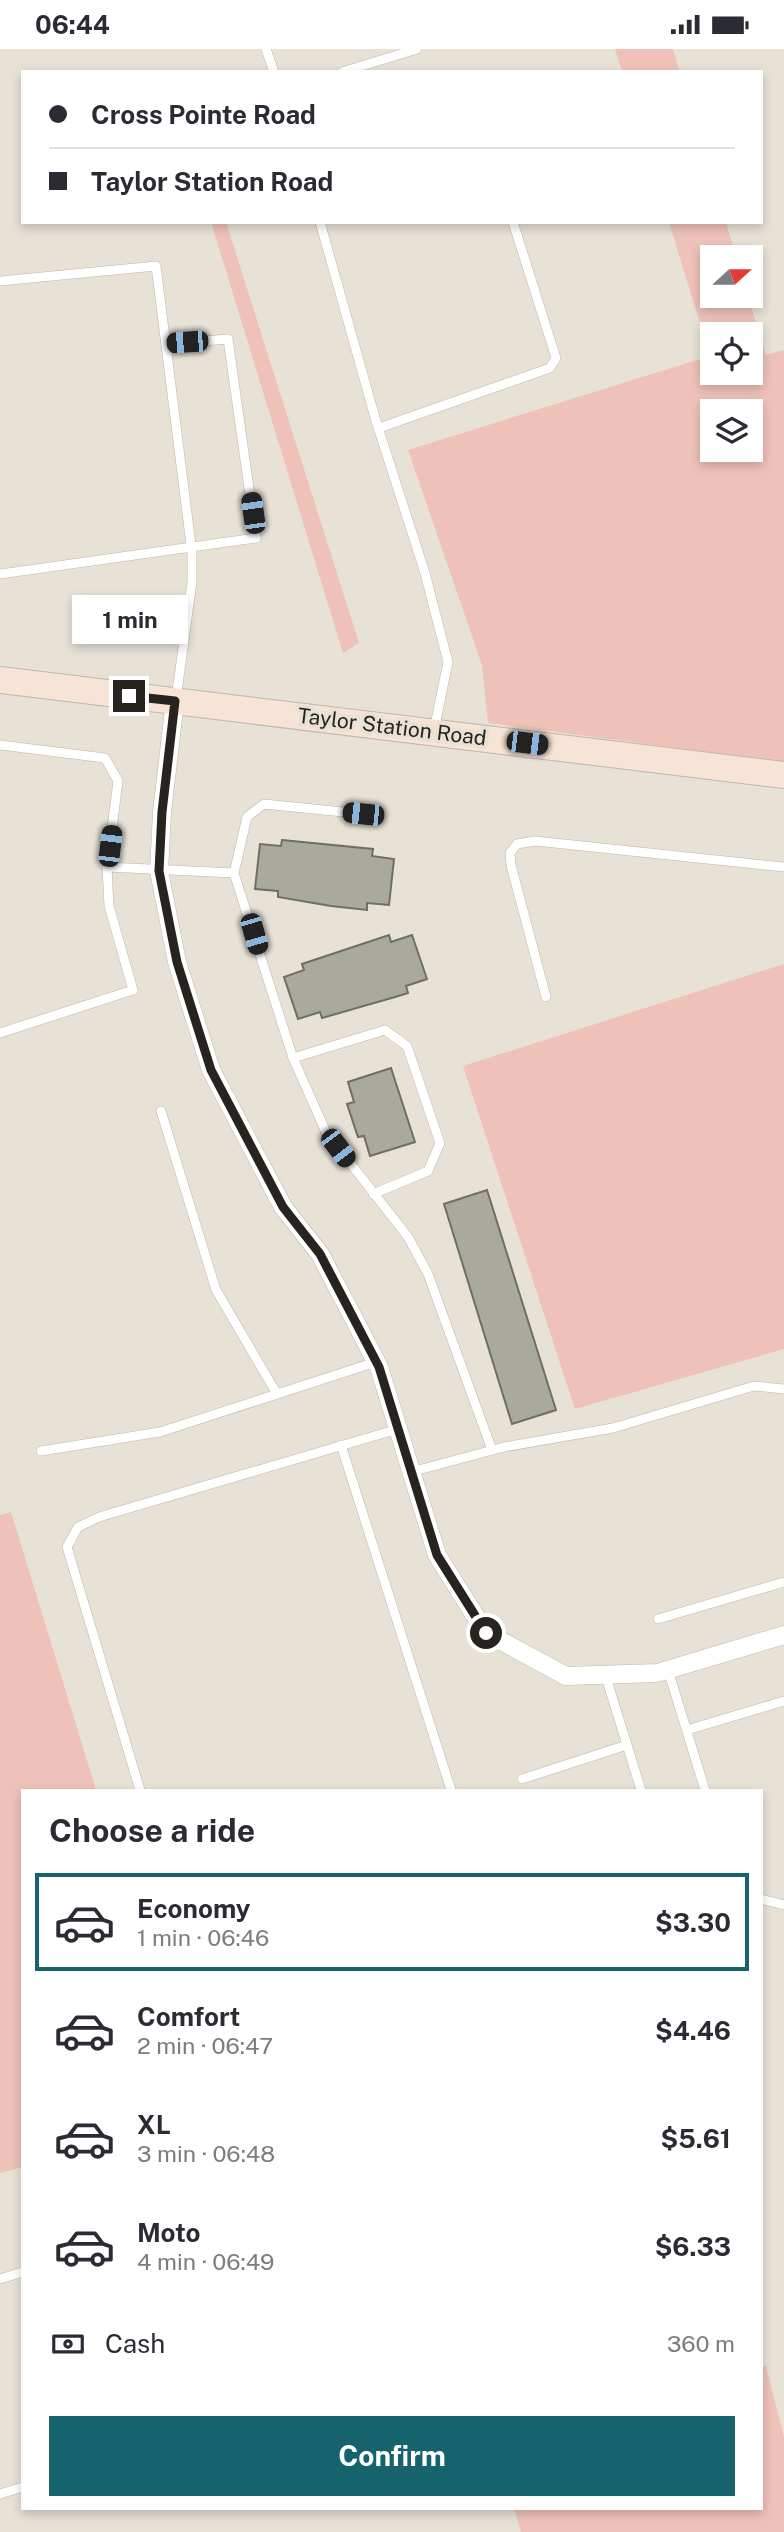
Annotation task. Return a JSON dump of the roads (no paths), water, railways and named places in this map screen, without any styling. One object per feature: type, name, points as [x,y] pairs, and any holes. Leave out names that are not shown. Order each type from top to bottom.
[{"type":"main road","name":"Taylor Station Road","points":[[0,680],[784,775]]},
{"type":"street","points":[[175,701],[162,812],[159,871],[177,962],[211,1070],[283,1207],[320,1254],[376,1362],[437,1555],[486,1633],[566,1676],[668,1670],[784,1635]]},
{"type":"lane","points":[[266,49],[273,70]]},
{"type":"lane","points":[[349,70],[417,49]]},
{"type":"lane","points":[[321,224],[379,428],[425,573],[448,662],[433,732]]},
{"type":"lane","points":[[379,428],[550,368],[556,358],[514,224]]},
{"type":"lane","points":[[0,281],[156,266],[192,549],[192,582],[175,701]]},
{"type":"lane","points":[[0,574],[256,538],[228,339],[166,344]]},
{"type":"lane","points":[[0,745],[105,758],[118,781],[107,867],[109,906],[133,990],[0,1033]]},
{"type":"lane","points":[[363,814],[264,804],[247,817],[234,873],[293,1058],[326,1132],[408,1237],[428,1274],[492,1450]]},
{"type":"lane","points":[[546,997],[511,865],[510,853],[517,844],[535,841],[784,867]]},
{"type":"lane","points":[[107,867],[234,873]]},
{"type":"lane","points":[[293,1058],[385,1030],[408,1046],[440,1143],[428,1171],[373,1194]]},
{"type":"lane","points":[[161,1111],[216,1290],[277,1394]]},
{"type":"lane","points":[[41,1451],[160,1432],[376,1362]]},
{"type":"lane","points":[[411,1472],[492,1450],[613,1428],[754,1386],[784,1389]]},
{"type":"lane","points":[[140,1789],[67,1547],[78,1527],[99,1517],[398,1429]]},
{"type":"lane","points":[[341,1445],[451,1789]]},
{"type":"lane","points":[[658,1619],[784,1582]]},
{"type":"lane","points":[[668,1670],[705,1789]]},
{"type":"lane","points":[[605,1674],[641,1789]]},
{"type":"lane","points":[[687,1730],[784,1701]]},
{"type":"lane","points":[[522,1779],[627,1745]]},
{"type":"lane","points":[[763,1900],[784,1906]]},
{"type":"lane","points":[[0,2279],[21,2273]]},
{"type":"lane","points":[[0,2494],[21,2488]]}]
